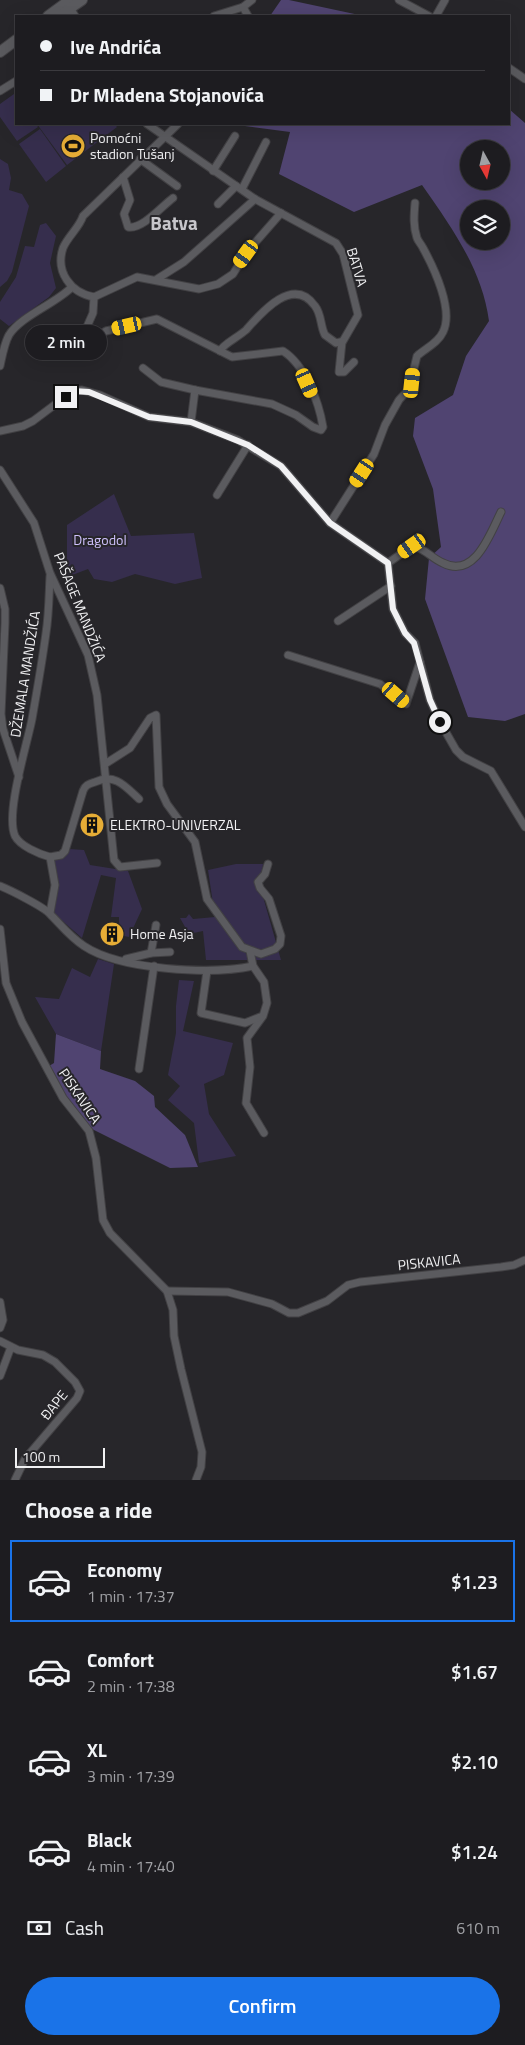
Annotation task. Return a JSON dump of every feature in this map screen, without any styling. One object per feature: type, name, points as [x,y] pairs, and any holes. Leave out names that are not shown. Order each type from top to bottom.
[{"type":"main road","points":[[50,15],[82,0]]},
{"type":"main road","points":[[60,15],[70,7]]},
{"type":"main road","points":[[0,52],[15,41]]},
{"type":"main road","points":[[0,58],[15,47]]},
{"type":"street","points":[[217,15],[243,7],[252,0]]},
{"type":"street","points":[[398,0],[408,2],[428,15]]},
{"type":"street","points":[[437,15],[445,0]]},
{"type":"street","points":[[243,7],[247,15]]},
{"type":"street","points":[[510,69],[525,79]]},
{"type":"street","points":[[0,92],[15,82]]},
{"type":"street","name":"BATVA","points":[[148,125],[255,199],[334,241],[342,252],[358,314],[352,329],[342,342],[339,372],[344,372],[354,362]]},
{"type":"street","points":[[177,125],[83,216],[82,224],[64,246],[61,266],[65,278],[72,287],[94,297],[137,277],[157,279],[199,289],[218,284],[233,274],[246,254],[281,213]]},
{"type":"street","points":[[213,171],[235,136]]},
{"type":"street","points":[[218,204],[239,187],[266,142]]},
{"type":"street","points":[[140,159],[177,186]]},
{"type":"street","points":[[123,177],[130,200],[124,214],[128,227],[137,227],[173,198]]},
{"type":"street","points":[[157,279],[184,262],[255,199]]},
{"type":"street","points":[[330,523],[374,454],[396,405],[409,389],[417,356],[434,344],[443,333],[447,311],[436,278],[418,240],[414,223],[415,203]]},
{"type":"street","points":[[0,366],[8,338],[14,329],[58,300],[72,287]]},
{"type":"street","points":[[220,352],[223,346],[237,339],[271,303],[291,295],[301,296],[312,302],[321,317],[325,335],[334,342],[342,342]]},
{"type":"street","points":[[94,297],[93,313],[82,334],[84,340],[90,340],[106,331],[157,319],[235,358],[282,350],[288,354],[303,372],[320,415],[322,429],[316,429],[296,414],[272,404],[162,382],[144,368]]},
{"type":"street","points":[[0,431],[23,426],[73,391],[82,390],[100,395],[149,417],[191,422],[248,445],[281,466],[330,523],[388,563],[393,609],[405,633],[414,643],[430,700],[456,750],[463,757],[492,771],[525,826]]},
{"type":"street","points":[[191,422],[195,390]]},
{"type":"street","points":[[217,495],[248,445]]},
{"type":"street","name":"PAŠAGE MANDŽIĆA","points":[[0,470],[34,523],[50,573],[92,668],[105,764],[105,777]]},
{"type":"street","points":[[388,563],[412,546],[423,548],[441,563],[450,566],[469,563],[484,547],[501,512]]},
{"type":"street","name":"DŽEMALA MANDŽIĆA","points":[[19,778],[32,718],[46,630],[50,573]]},
{"type":"street","points":[[338,621],[391,586]]},
{"type":"street","points":[[0,588],[5,609],[1,714],[3,729],[19,778],[15,796],[14,834],[27,846],[50,857],[61,855],[65,851],[84,788],[105,777],[113,779],[140,799]]},
{"type":"street","points":[[288,654],[380,684],[406,704],[420,661]]},
{"type":"street","points":[[105,764],[130,748],[150,718],[156,715],[160,791],[195,842],[209,903],[242,947],[261,954],[275,949],[280,944],[281,936],[273,910],[258,882],[265,874],[268,864]]},
{"type":"street","points":[[105,777],[117,866],[157,863]]},
{"type":"street","points":[[50,857],[54,885],[50,913]]},
{"type":"street","points":[[0,886],[50,913],[70,936],[86,947],[123,960],[154,966],[207,971],[253,966]]},
{"type":"street","points":[[151,953],[156,925]]},
{"type":"street","name":"PISKAVICA","points":[[0,929],[6,983],[19,1016],[63,1098],[89,1131],[96,1158],[103,1220],[110,1233],[166,1292],[173,1310],[174,1336],[202,1452],[201,1467],[196,1480]]},
{"type":"street","points":[[250,951],[253,966],[264,982],[266,1003],[262,1016],[247,1038],[250,1068],[246,1097],[249,1110],[264,1133]]},
{"type":"street","points":[[123,960],[151,953],[170,952]]},
{"type":"street","points":[[139,1069],[154,966]]},
{"type":"street","points":[[207,971],[201,1013],[245,1023],[262,1016]]},
{"type":"street","name":"PISKAVICA","points":[[166,1292],[228,1292],[272,1304],[289,1314],[298,1313],[327,1301],[348,1285],[360,1282],[501,1267],[514,1265],[525,1260]]},
{"type":"street","points":[[0,1302],[3,1320],[0,1328]]},
{"type":"street","name":"ĐAPE","points":[[0,1341],[11,1347],[43,1355],[55,1362],[75,1382],[80,1391],[26,1459],[15,1480]]},
{"type":"street","points":[[0,1376],[11,1347]]},
{"type":"green space","points":[[14,94],[15,125],[37,125],[38,127],[17,141],[0,117],[0,104]]},
{"type":"green space","name":"Pomoćni stadion Tušanj","points":[[38,125],[115,125],[117,127],[67,165]]},
{"type":"green space","points":[[40,129],[66,166],[46,182],[19,144]]},
{"type":"green space","points":[[0,159],[8,164],[11,178],[9,190],[22,194],[29,206],[12,272],[7,281],[0,287]]},
{"type":"green space","points":[[46,223],[56,236],[50,263],[56,288],[49,297],[9,326],[0,319],[0,302],[16,277],[25,246],[34,247],[40,225]]},
{"type":"green space","name":"Dragodol","points":[[114,494],[131,536],[194,533],[202,578],[175,584],[135,574],[112,582],[94,579],[88,569],[67,577],[67,525]]},
{"type":"green space","points":[[69,849],[84,850],[90,865],[128,871],[142,909],[129,937],[119,935],[119,917],[111,917],[116,878],[101,875],[82,938],[50,910],[55,885],[49,862]]},
{"type":"green space","points":[[236,864],[263,864],[260,886],[281,960],[206,960],[203,931],[189,934],[180,918],[186,918],[189,914],[193,919],[215,917],[208,870]]},
{"type":"green space","points":[[98,959],[114,964],[101,1051],[56,1034],[35,997],[59,999],[72,968],[90,977]]},
{"type":"green space","points":[[179,980],[194,981],[183,1031],[233,1043],[224,1075],[204,1084],[209,1114],[236,1156],[199,1163],[194,1123],[168,1100],[180,1086],[168,1075],[176,1033],[176,1006]]},
{"type":"shaded area","points":[[281,0],[289,0],[359,15],[271,15]]},
{"type":"shaded area","points":[[510,110],[525,123],[525,714],[505,721],[468,717],[425,599],[429,558],[441,547],[433,489],[413,436],[415,418],[453,395],[466,356],[489,321],[480,284],[464,250],[510,250],[510,200],[460,200],[460,242],[422,185],[354,212],[279,174],[290,132],[244,125],[510,125]]},
{"type":"shaded area","points":[[56,1034],[101,1051],[100,1069],[135,1081],[154,1096],[155,1107],[185,1135],[198,1167],[170,1168],[78,1122],[44,1069],[54,1063]]},
{"type":"building","name":"ELEKTRO-UNIVERZAL","points":[[99,819],[100,829],[85,830],[84,820]]},
{"type":"place","name":"Pomoćni stadion Tušanj","points":[[73,146]]},
{"type":"place","name":"ELEKTRO-UNIVERZAL","points":[[92,825]]},
{"type":"place","name":"Home Asja","points":[[112,934]]},
{"type":"district","name":"Batva","points":[[174,223]]},
{"type":"route","points":[[66,397],[73,391],[82,390],[100,395],[149,417],[191,422],[238,440],[281,466],[330,523],[343,534],[388,563],[393,609],[405,633],[414,643],[430,700],[440,722]]}]
